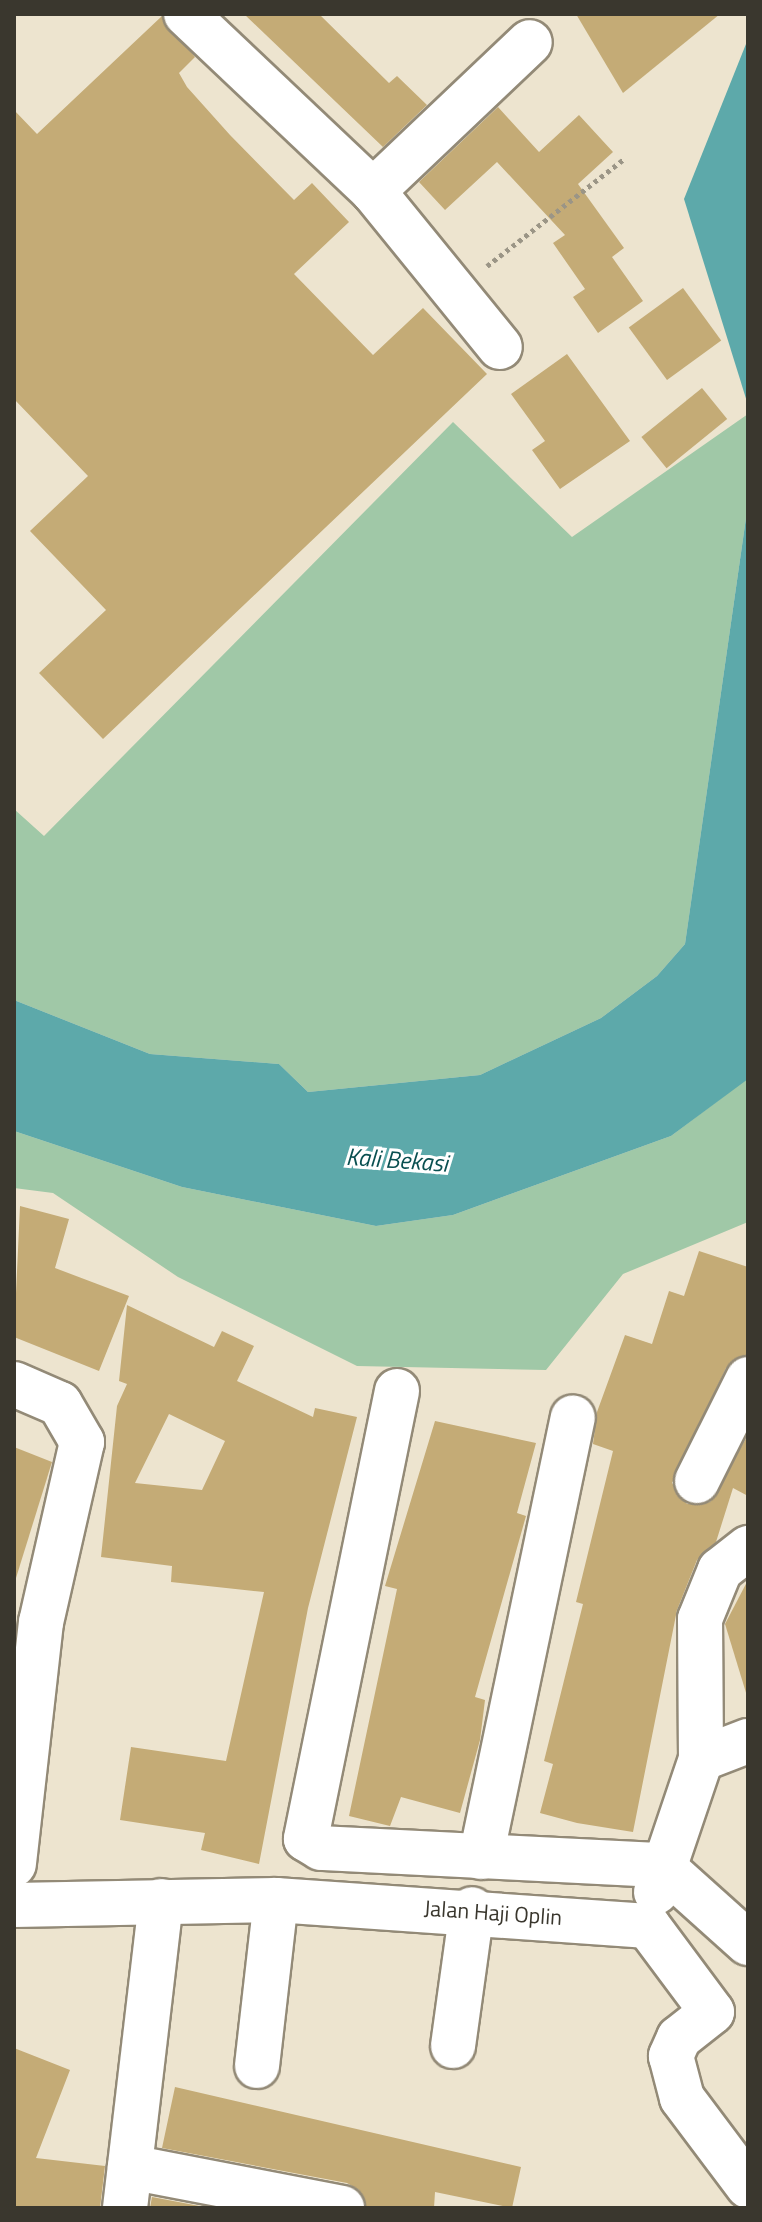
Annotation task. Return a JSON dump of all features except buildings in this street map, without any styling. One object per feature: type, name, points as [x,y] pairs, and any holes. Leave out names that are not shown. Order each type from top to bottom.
[{"type":"street","points":[[186,14],[373,191],[500,347]]},
{"type":"street","points":[[373,191],[530,42]]},
{"type":"street","points":[[697,1481],[748,1379]]},
{"type":"street","points":[[14,1384],[60,1404],[82,1442],[28,1619],[14,1864]]},
{"type":"street","points":[[397,1391],[306,1839],[321,1848],[661,1865],[748,1943]]},
{"type":"street","points":[[481,1857],[573,1418]]},
{"type":"street","points":[[748,1548],[720,1570],[700,1619],[701,1759],[661,1865],[648,1926],[730,2005],[679,2038],[673,2073],[682,2098],[748,2186]]},
{"type":"street","points":[[701,1759],[748,1741]]},
{"type":"street","points":[[257,2066],[276,1900]]},
{"type":"street","name":"Jalan Haji Oplin","points":[[14,1905],[276,1900],[472,1909],[648,1926]]},
{"type":"street","points":[[161,1901],[128,2187],[342,2208]]},
{"type":"street","points":[[453,2046],[472,1909]]},
{"type":"path","points":[[454,291],[625,158]]},
{"type":"green space","points":[[748,414],[748,504],[685,944],[657,976],[601,1018],[480,1075],[308,1092],[279,1064],[150,1054],[14,1000],[14,809],[44,836],[453,422],[572,537]]},
{"type":"green space","points":[[748,1078],[748,1222],[623,1274],[546,1370],[357,1366],[178,1277],[53,1193],[14,1188],[14,1131],[182,1187],[376,1226],[453,1215],[671,1136]]},
{"type":"water","points":[[748,39],[748,405],[684,199]]},
{"type":"water","name":"Kali Bekasi","points":[[748,504],[748,1079],[671,1136],[453,1215],[376,1226],[182,1187],[14,1131],[14,1000],[150,1054],[279,1064],[308,1092],[480,1075],[601,1018],[657,976],[685,944]]}]
